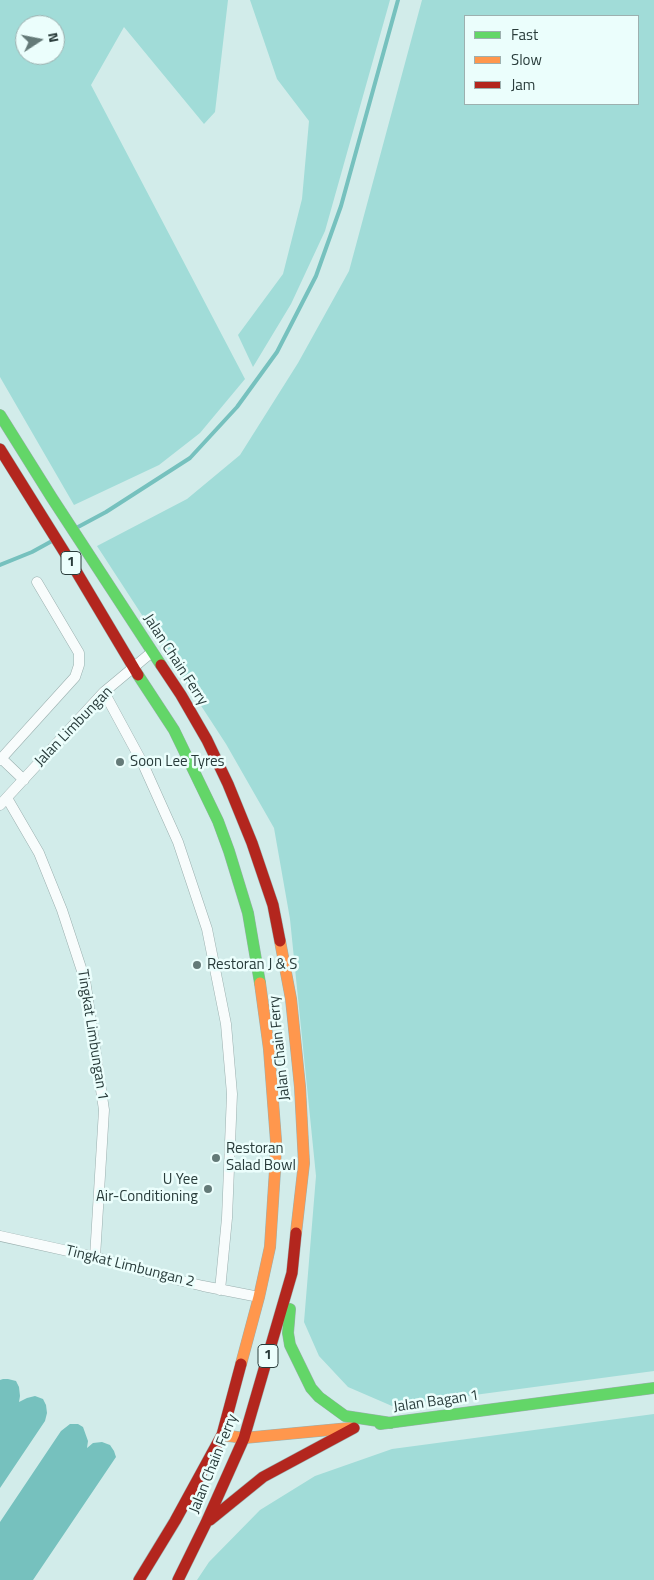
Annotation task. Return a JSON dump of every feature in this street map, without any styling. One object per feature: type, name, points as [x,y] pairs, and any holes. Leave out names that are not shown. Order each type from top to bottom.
[{"type":"main road","name":"Jalan Chain Ferry","points":[[0,415],[181,695],[207,740],[228,784],[252,843],[273,906],[291,999],[300,1087],[304,1163],[292,1273],[244,1438],[178,1580]]},
{"type":"main road","name":"Jalan Chain Ferry","points":[[0,449],[37,507],[133,668],[174,730],[218,820],[240,887],[251,932],[269,1049],[276,1141],[272,1230],[260,1297],[222,1435],[175,1522],[138,1580]]},
{"type":"main road","points":[[292,1273],[288,1333],[295,1357],[311,1388],[328,1404],[345,1416],[391,1423]]},
{"type":"main road","name":"Jalan Bagan 1","points":[[222,1435],[244,1438],[354,1428],[654,1388]]},
{"type":"main road","points":[[206,1523],[278,1467],[354,1428]]},
{"type":"street","name":"Jalan Limbungan","points":[[1,759],[75,677],[79,665],[79,653],[37,582]]},
{"type":"street","name":"Jalan Limbungan","points":[[3,802],[104,692],[152,652]]},
{"type":"street","points":[[104,692],[143,764],[178,842],[207,930],[226,1024],[232,1094],[227,1218],[220,1290]]},
{"type":"street","points":[[1,759],[24,780]]},
{"type":"street","name":"Tingkat Limbungan 1","points":[[3,802],[39,853],[62,910],[85,980],[104,1110],[95,1257]]},
{"type":"street","name":"Tingkat Limbungan 2","points":[[0,1236],[95,1257],[220,1290],[260,1297]]},
{"type":"shaded area","points":[[0,0],[228,0],[215,112],[204,124],[124,27],[91,85],[245,379],[200,433],[159,465],[74,505],[0,377]]},
{"type":"shaded area","points":[[250,0],[390,0],[325,231],[291,304],[253,367],[238,335],[283,274],[302,199],[309,121],[277,79]]},
{"type":"shaded area","points":[[422,0],[654,0],[654,1371],[392,1406],[348,1387],[319,1356],[304,1322],[316,1176],[290,919],[274,828],[226,744],[97,546],[187,499],[240,455],[298,363],[349,271]]},
{"type":"shaded area","points":[[0,1380],[16,1381],[19,1387],[19,1402],[35,1396],[43,1399],[47,1413],[45,1421],[0,1488]]},
{"type":"shaded area","points":[[654,1414],[654,1580],[197,1580],[209,1562],[260,1510],[315,1476],[392,1449]]},
{"type":"shaded area","points":[[70,1424],[78,1424],[83,1427],[88,1441],[87,1448],[93,1443],[102,1442],[110,1445],[116,1457],[33,1580],[0,1580],[0,1522],[61,1431]]},
{"type":"waterway","points":[[78,527],[106,512],[190,458],[237,407],[277,352],[316,276],[341,206],[398,0]]},
{"type":"waterway","points":[[0,565],[32,552],[52,541]]},
{"type":"traffic: fast","points":[[0,415],[161,665]]},
{"type":"traffic: fast","points":[[138,675],[174,730],[218,821],[248,913],[260,983]]},
{"type":"traffic: fast","points":[[290,1309],[288,1333],[290,1345],[311,1388],[319,1397],[345,1416],[391,1423]]},
{"type":"traffic: fast","points":[[380,1424],[654,1388]]},
{"type":"traffic: slow","points":[[280,941],[291,999],[300,1087],[304,1163],[296,1233]]},
{"type":"traffic: slow","points":[[241,1364],[270,1247],[275,1170],[276,1141],[269,1049],[260,983]]},
{"type":"traffic: slow","points":[[222,1435],[244,1438],[350,1428]]},
{"type":"traffic: jam","points":[[0,449],[138,675]]},
{"type":"traffic: jam","points":[[161,665],[207,740],[228,784],[252,843],[273,905],[280,941]]},
{"type":"traffic: jam","points":[[178,1580],[244,1438],[292,1273],[296,1233]]},
{"type":"traffic: jam","points":[[139,1580],[175,1521],[222,1435],[241,1364]]},
{"type":"traffic: jam","points":[[210,1520],[263,1477],[354,1428]]},
{"type":"place","name":"Soon Lee Tyres","points":[[120,762]]},
{"type":"place","name":"Restoran J & S","points":[[197,965]]},
{"type":"place","name":"Restoran Salad Bowl","points":[[216,1158]]},
{"type":"place","name":"U Yee Air-Conditioning","points":[[208,1189]]}]
